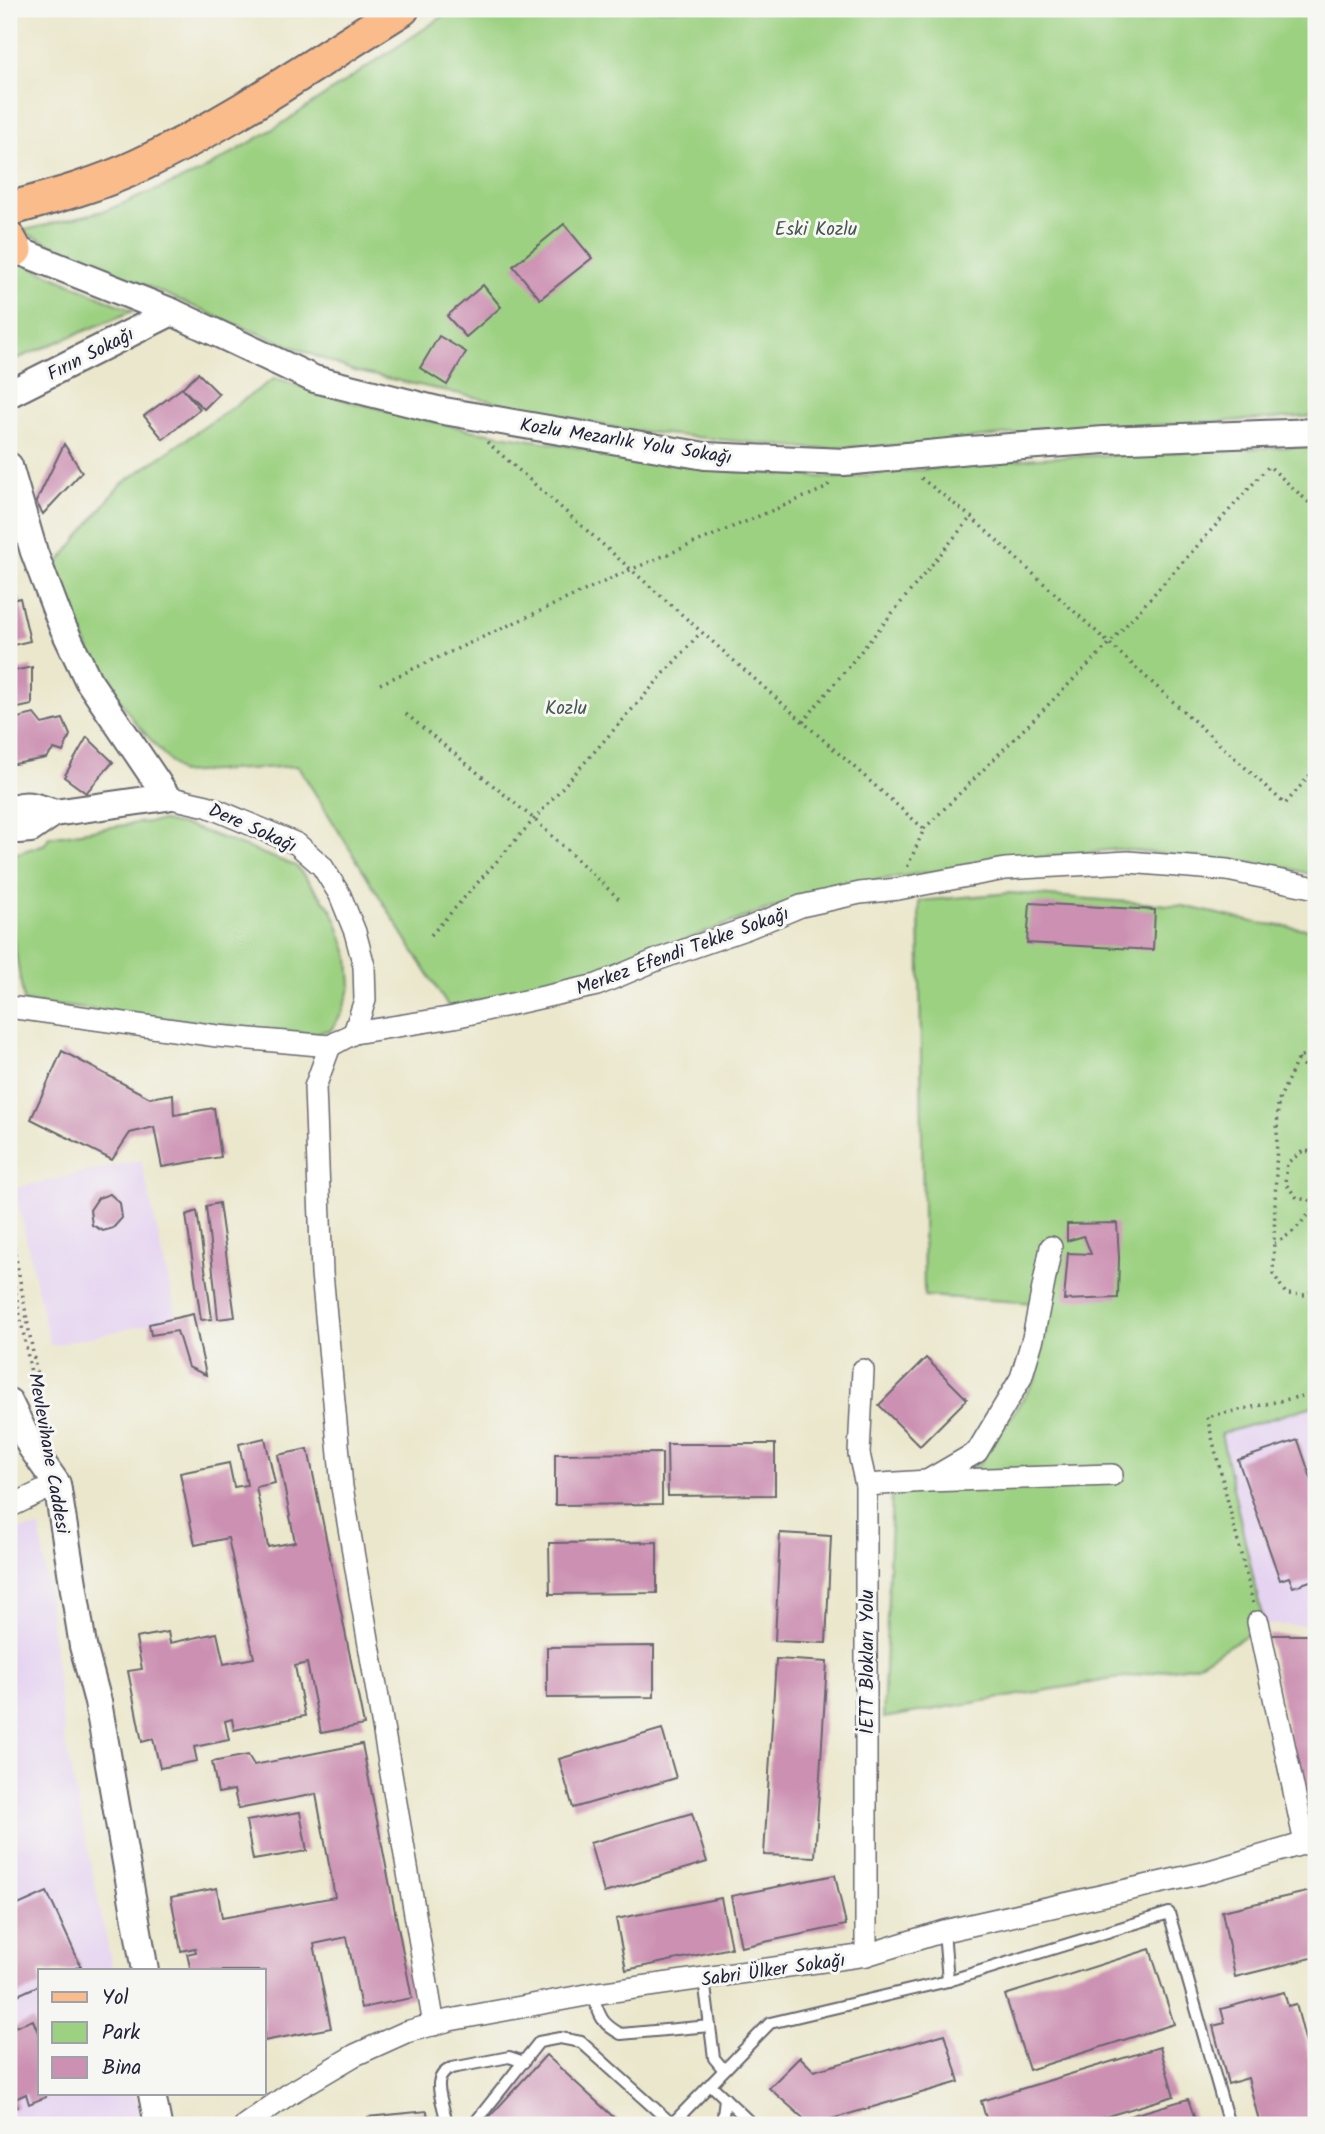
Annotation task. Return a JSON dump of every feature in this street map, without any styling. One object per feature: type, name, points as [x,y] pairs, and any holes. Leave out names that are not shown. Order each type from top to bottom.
[{"type":"main road","points":[[9,188],[119,155],[162,134],[363,9]]},
{"type":"main road","points":[[9,209],[77,190],[166,152],[248,105],[401,9]]},
{"type":"street","name":"Kozlu Mezarlık Yolu Sokağı","points":[[11,245],[172,312],[314,379],[438,410],[705,456],[844,462],[1104,440],[1316,432]]},
{"type":"street","name":"Fırın Sokağı","points":[[9,394],[172,312]]},
{"type":"street","points":[[9,466],[34,552],[77,657],[88,680],[167,797]]},
{"type":"street","name":"Dere Sokağı","points":[[9,825],[18,830],[31,830],[54,813],[167,797],[207,806],[297,844],[322,866],[340,895],[355,932],[364,966],[365,1000],[354,1033]]},
{"type":"street","points":[[9,812],[20,805],[35,806],[54,813]]},
{"type":"street","name":"Merkez Efendi Tekke Sokağı","points":[[330,1046],[354,1033],[454,1017],[597,985],[801,906],[860,893],[898,889],[1005,869],[1128,862],[1227,870],[1316,888]]},
{"type":"street","points":[[9,1007],[217,1036],[330,1046],[314,1087],[322,1273],[342,1487],[434,2025]]},
{"type":"street","points":[[927,1481],[977,1452],[1021,1378],[1033,1338],[1051,1247]]},
{"type":"street","name":"İETT Blokları Yolu","points":[[863,1370],[859,1454],[866,1485],[866,1955]]},
{"type":"street","points":[[9,1402],[31,1447],[57,1484],[9,1507]]},
{"type":"street","points":[[866,1485],[1112,1475]]},
{"type":"street","name":"Mevlevihane Caddesi","points":[[57,1484],[83,1646],[98,1702],[145,1969]]},
{"type":"street","points":[[1258,1622],[1311,1841]]},
{"type":"street","name":"Mevlevihane Caddesi","points":[[83,1646],[84,1713],[129,1969]]},
{"type":"street","name":"Sabri Ülker Sokağı","points":[[245,2125],[289,2094],[355,2055],[406,2032],[592,1994],[866,1955],[944,1931],[1203,1873],[1311,1841]]},
{"type":"street","points":[[152,2096],[158,2125]]},
{"type":"street","points":[[167,2096],[173,2125]]},
{"type":"lane","points":[[473,2125],[540,2042],[560,2038],[580,2042],[671,2125],[770,2023],[948,1981],[1169,1913],[1229,2125]]},
{"type":"lane","points":[[944,1931],[948,1981]]},
{"type":"lane","points":[[704,1979],[713,2058],[724,2070]]},
{"type":"lane","points":[[592,1994],[602,2021],[608,2028],[621,2034],[709,2026]]},
{"type":"lane","points":[[449,2125],[438,2088],[444,2072],[509,2057],[524,2062]]},
{"type":"lane","points":[[710,2084],[753,2125]]},
{"type":"lane","points":[[722,2125],[725,2098]]},
{"type":"path","points":[[485,440],[924,829]]},
{"type":"path","points":[[894,457],[971,517],[1284,804],[1316,768]]},
{"type":"path","points":[[380,684],[630,569],[826,488],[844,462]]},
{"type":"path","points":[[898,889],[924,829],[1110,643],[1269,466],[1316,509]]},
{"type":"path","points":[[803,722],[971,517]]},
{"type":"path","points":[[431,934],[701,632]]},
{"type":"path","points":[[407,714],[534,819],[620,900]]},
{"type":"path","points":[[1316,1052],[1297,1058],[1278,1102],[1273,1244],[1273,1273],[1286,1294],[1306,1295],[1316,1289]]},
{"type":"path","points":[[1297,1058],[1316,1082]]},
{"type":"path","points":[[1315,1202],[1297,1198],[1285,1182],[1287,1163],[1303,1151],[1314,1152],[1316,1132]]},
{"type":"path","points":[[1273,1244],[1283,1240],[1302,1222],[1315,1202],[1316,1182]]},
{"type":"path","name":"Mevlevihane Caddesi","points":[[9,1219],[47,1429]]},
{"type":"path","points":[[9,1258],[39,1418]]},
{"type":"path","points":[[1258,1622],[1207,1418],[1316,1393]]},
{"type":"shaded area","points":[[141,1160],[177,1318],[50,1346],[15,1188]]},
{"type":"shaded area","points":[[1316,1405],[1316,1625],[1264,1625],[1220,1433]]},
{"type":"shaded area","points":[[40,1528],[65,1742],[113,1969],[38,1969],[38,2096],[135,2096],[141,2125],[9,2125],[9,1530]]},
{"type":"green space","name":"Eski Kozlu","points":[[454,9],[1316,9],[1316,416],[1020,433],[911,445],[817,449],[625,430],[354,371],[227,321],[21,231],[107,210],[198,173],[280,125]]},
{"type":"green space","points":[[9,257],[133,311],[9,362]]},
{"type":"green space","name":"Kozlu","points":[[275,378],[344,400],[470,430],[715,470],[838,478],[1037,458],[1316,446],[1316,876],[1285,867],[1118,849],[996,862],[865,882],[762,911],[599,972],[449,1008],[298,766],[180,773],[134,721],[93,660],[55,567],[120,485]]},
{"type":"green space","points":[[163,821],[192,827],[296,866],[331,909],[349,957],[351,986],[342,1013],[331,1030],[309,1034],[24,1002],[9,914],[9,856],[45,844],[49,837]]},
{"type":"green space","points":[[1010,893],[1183,906],[1258,923],[1316,930],[1316,1405],[1221,1434],[1264,1625],[1196,1665],[883,1718],[892,1493],[979,1464],[1036,1379],[1051,1304],[924,1296],[919,901]]},
{"type":"building","points":[[564,224],[592,258],[540,299],[513,266]]},
{"type":"building","points":[[483,285],[501,307],[466,337],[447,316]]},
{"type":"building","points":[[439,336],[466,352],[447,385],[420,368]]},
{"type":"building","points":[[198,373],[219,394],[204,409],[182,388]]},
{"type":"building","points":[[182,388],[200,409],[163,439],[144,416]]},
{"type":"building","points":[[64,444],[82,472],[43,514],[36,502]]},
{"type":"building","points":[[20,598],[30,641],[9,646],[9,601]]},
{"type":"building","points":[[32,667],[32,705],[9,710],[9,672]]},
{"type":"building","points":[[34,714],[42,724],[63,719],[70,735],[63,752],[54,749],[46,758],[9,765],[9,720]]},
{"type":"building","points":[[87,737],[113,762],[86,793],[64,777]]},
{"type":"building","points":[[1030,903],[1155,910],[1153,950],[1027,943]]},
{"type":"building","points":[[62,1051],[150,1098],[173,1094],[174,1115],[214,1108],[221,1157],[162,1167],[154,1127],[130,1133],[112,1160],[31,1119]]},
{"type":"building","points":[[110,1194],[120,1203],[122,1218],[113,1228],[103,1231],[92,1225],[90,1210],[98,1198]]},
{"type":"building","points":[[219,1203],[235,1317],[218,1319],[206,1206]]},
{"type":"building","points":[[197,1211],[212,1319],[201,1320],[186,1215]]},
{"type":"building","points":[[1117,1223],[1118,1298],[1064,1300],[1068,1253],[1091,1254],[1084,1236],[1067,1241],[1067,1224]]},
{"type":"building","points":[[193,1314],[206,1375],[188,1367],[177,1331],[151,1335],[149,1324]]},
{"type":"building","points":[[926,1358],[967,1399],[920,1446],[879,1405]]},
{"type":"building","points":[[265,1438],[275,1483],[256,1487],[268,1547],[295,1542],[278,1455],[308,1449],[364,1725],[321,1733],[307,1663],[295,1666],[305,1716],[234,1730],[232,1719],[225,1721],[229,1740],[194,1747],[197,1761],[160,1768],[153,1739],[142,1742],[128,1671],[142,1669],[136,1638],[168,1632],[170,1643],[217,1633],[224,1664],[254,1658],[228,1538],[195,1545],[180,1473],[229,1463],[234,1487],[247,1485],[239,1444]]},
{"type":"building","points":[[1298,1440],[1316,1493],[1316,1579],[1293,1587],[1289,1577],[1280,1580],[1238,1460]]},
{"type":"building","points":[[667,1444],[775,1444],[775,1495],[668,1496]]},
{"type":"building","points":[[662,1453],[662,1504],[555,1505],[555,1454]]},
{"type":"building","points":[[780,1533],[831,1536],[826,1643],[775,1641]]},
{"type":"building","points":[[657,1542],[657,1593],[550,1594],[549,1543]]},
{"type":"building","points":[[1268,1635],[1316,1635],[1316,1823],[1308,1825]]},
{"type":"building","points":[[654,1646],[654,1697],[547,1698],[547,1647]]},
{"type":"building","points":[[776,1659],[827,1662],[815,1857],[764,1855]]},
{"type":"building","points":[[662,1729],[676,1778],[573,1808],[559,1759]]},
{"type":"building","points":[[362,1744],[412,1998],[361,2008],[347,1937],[314,1944],[331,2028],[266,2041],[266,1969],[191,1969],[187,1954],[196,1952],[195,1948],[181,1951],[171,1897],[217,1888],[222,1918],[335,1897],[316,1794],[238,1809],[234,1790],[218,1793],[212,1762],[248,1755],[254,1765]]},
{"type":"building","points":[[300,1812],[307,1851],[253,1860],[246,1821]]},
{"type":"building","points":[[692,1813],[707,1862],[604,1893],[590,1843]]},
{"type":"building","points":[[835,1875],[846,1925],[741,1947],[731,1896]]},
{"type":"building","points":[[1316,1890],[1316,1957],[1235,1977],[1222,1911]]},
{"type":"building","points":[[47,1892],[81,1966],[74,1969],[38,1969],[38,1986],[9,1999],[9,1909]]},
{"type":"building","points":[[721,1898],[731,1948],[626,1970],[616,1919]]},
{"type":"building","points":[[1150,1949],[1174,2024],[1029,2070],[1005,1995]]},
{"type":"building","points":[[1284,1992],[1288,2006],[1296,2004],[1316,2082],[1316,2125],[1260,2125],[1248,2078],[1228,2084],[1213,2026],[1225,2023],[1221,2009]]},
{"type":"building","points":[[33,2020],[38,2032],[38,2096],[46,2097],[29,2104],[26,2094],[15,2099],[18,2107],[9,2111],[9,2025],[14,2023],[15,2027]]},
{"type":"building","points":[[945,2034],[959,2082],[811,2125],[769,2088],[800,2057],[814,2071]]},
{"type":"building","points":[[1160,2047],[1174,2096],[1078,2125],[988,2125],[981,2101]]},
{"type":"building","points":[[546,2055],[621,2124],[482,2125]]},
{"type":"building","points":[[1188,2099],[1197,2125],[1099,2125]]},
{"type":"building","points":[[427,2111],[428,2125],[369,2125],[368,2117]]}]
